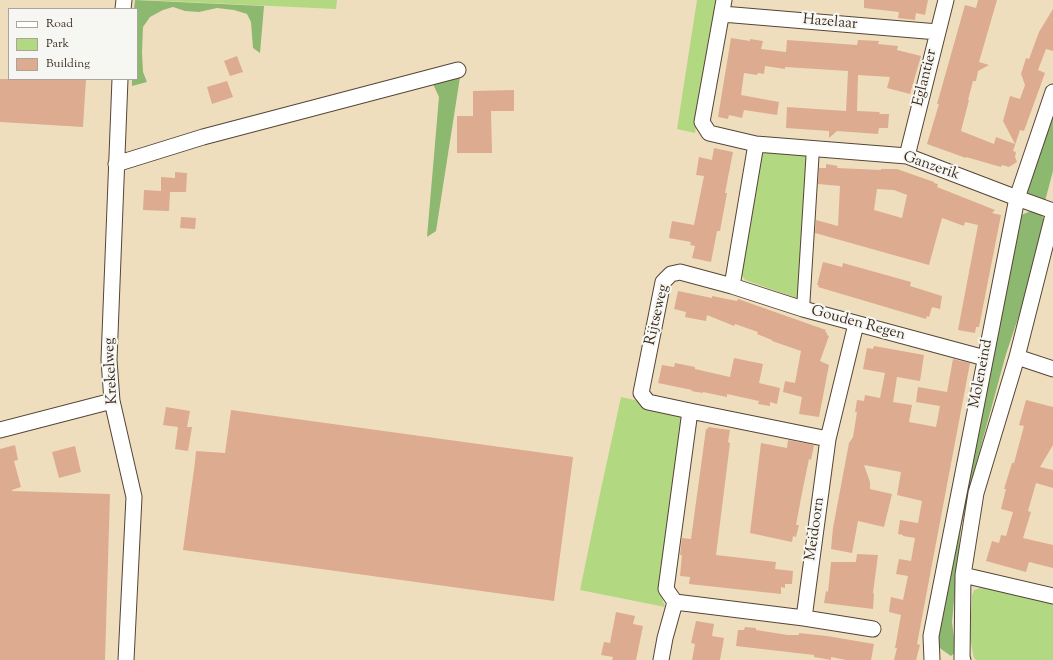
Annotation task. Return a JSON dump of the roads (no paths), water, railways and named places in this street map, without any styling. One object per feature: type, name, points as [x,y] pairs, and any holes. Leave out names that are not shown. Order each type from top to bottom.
[{"type":"street","name":"Eglantier","points":[[907,156],[946,0]]},
{"type":"street","name":"Hazelaar","points":[[723,7],[938,32]]},
{"type":"street","points":[[723,7],[702,122],[709,133],[756,144],[732,286]]},
{"type":"street","points":[[116,164],[203,137],[458,70]]},
{"type":"street","name":"Krekelweg","points":[[120,80],[109,360],[112,401],[134,497],[126,660]]},
{"type":"street","name":"Moleneind","points":[[932,660],[931,636],[1017,198],[1053,92]]},
{"type":"street","name":"Ganzerik","points":[[756,144],[907,156],[1053,211]]},
{"type":"street","points":[[803,309],[813,148]]},
{"type":"street","name":"Moleneind","points":[[961,660],[963,575],[976,493],[1017,357],[1053,215]]},
{"type":"street","name":"Rijtseweg","points":[[690,411],[648,402],[641,393],[662,282],[671,274],[680,272],[732,286]]},
{"type":"street","name":"Gouden Regen","points":[[732,286],[803,309],[985,358]]},
{"type":"street","name":"Meidoorn","points":[[804,618],[828,439],[856,324]]},
{"type":"street","points":[[1017,357],[1053,369]]},
{"type":"street","points":[[0,430],[112,401]]},
{"type":"street","points":[[828,439],[690,411],[666,589],[675,602],[804,618],[873,629]]},
{"type":"street","points":[[963,575],[1053,596]]},
{"type":"street","points":[[661,660],[665,638],[675,602]]}]
